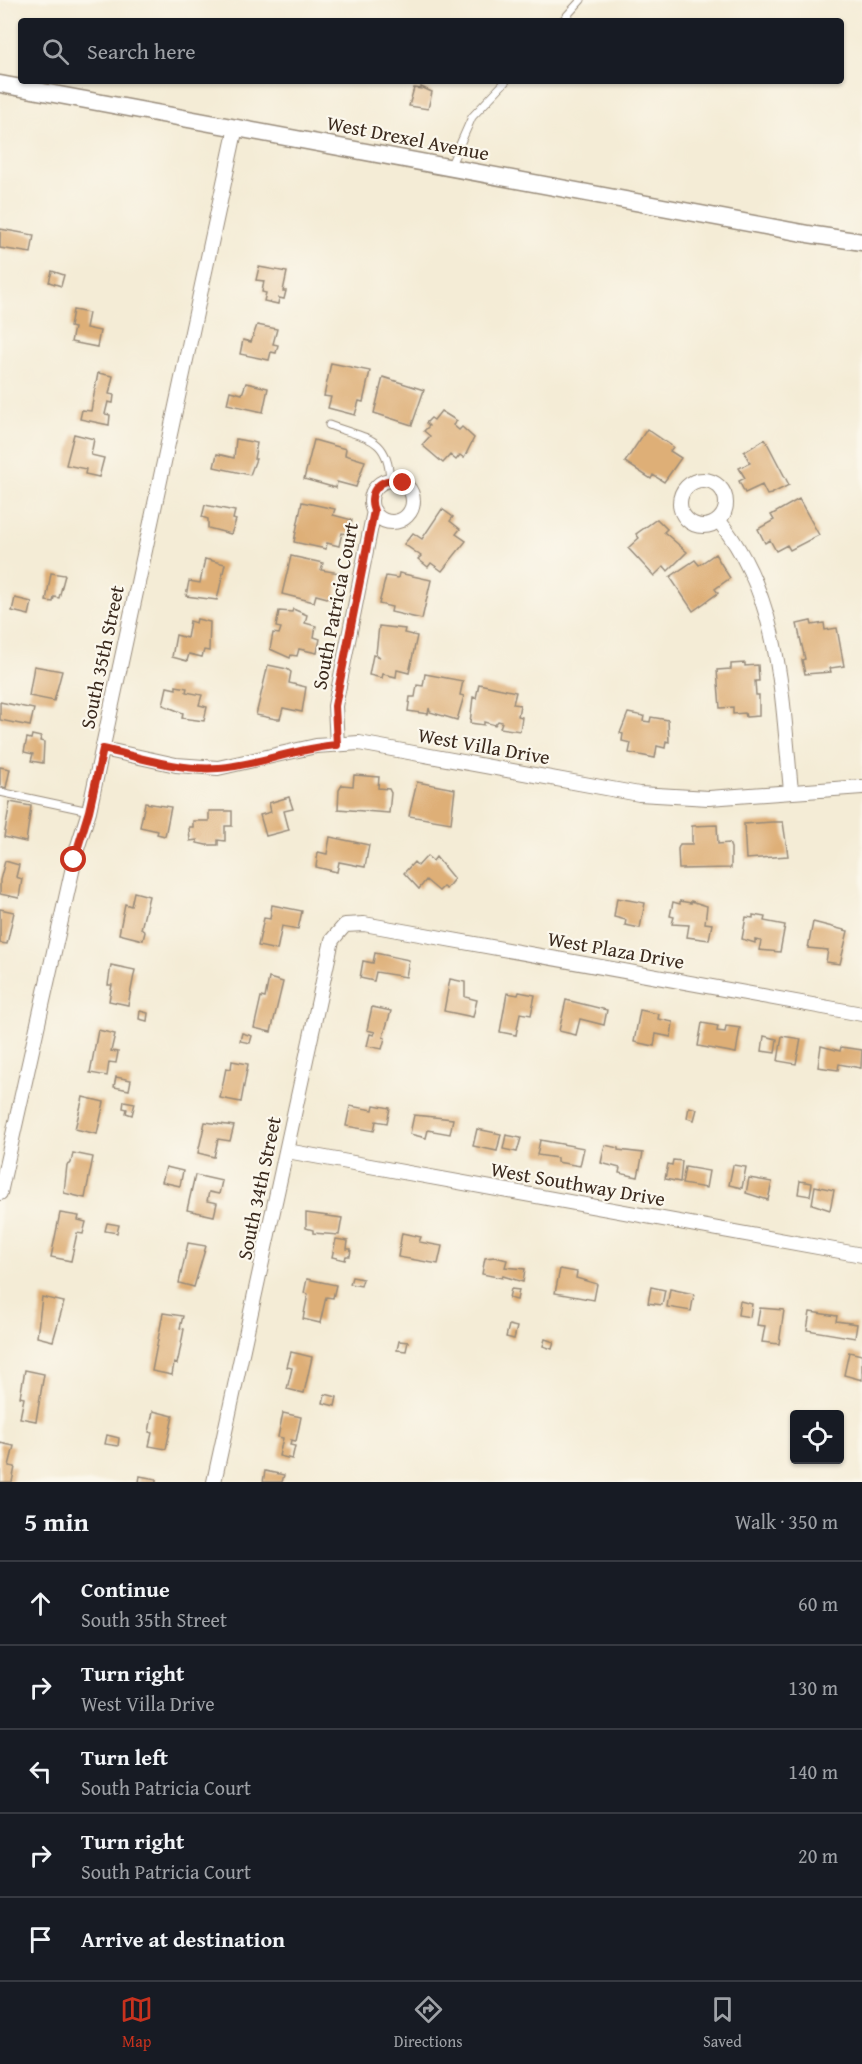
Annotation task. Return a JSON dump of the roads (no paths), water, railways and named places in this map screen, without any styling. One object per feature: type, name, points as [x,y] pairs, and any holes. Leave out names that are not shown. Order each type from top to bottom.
[{"type":"street","name":"West Drexel Avenue","points":[[0,84],[808,234],[862,242]]},
{"type":"street","name":"South 35th Street","points":[[0,1193],[76,849],[89,811],[103,749],[236,127]]},
{"type":"street","name":"West Drexel Avenue","points":[[808,234],[862,249]]},
{"type":"street","name":"South Patricia Court","points":[[390,480],[397,480],[408,488],[413,500],[409,513],[398,521],[384,520],[374,511],[372,505],[374,491],[378,486],[390,480]]},
{"type":"street","name":"South Patricia Court","points":[[337,745],[335,706],[374,511]]},
{"type":"street","points":[[719,521],[746,561],[761,594],[779,666],[791,791]]},
{"type":"street","name":"West Villa Drive","points":[[103,749],[176,765],[218,768],[316,747],[359,743],[639,795],[709,798],[862,787]]},
{"type":"street","name":"West Plaza Drive","points":[[364,924],[862,1014]]},
{"type":"street","name":"South 34th Street","points":[[214,1482],[332,940],[345,925],[364,924]]},
{"type":"street","name":"West Southway Drive","points":[[287,1151],[862,1255]]},
{"type":"lane","points":[[565,18],[581,0]]},
{"type":"lane","points":[[450,167],[472,117],[503,84]]},
{"type":"lane","points":[[329,425],[378,444],[388,457],[390,480]]},
{"type":"lane","points":[[0,792],[89,811]]}]
